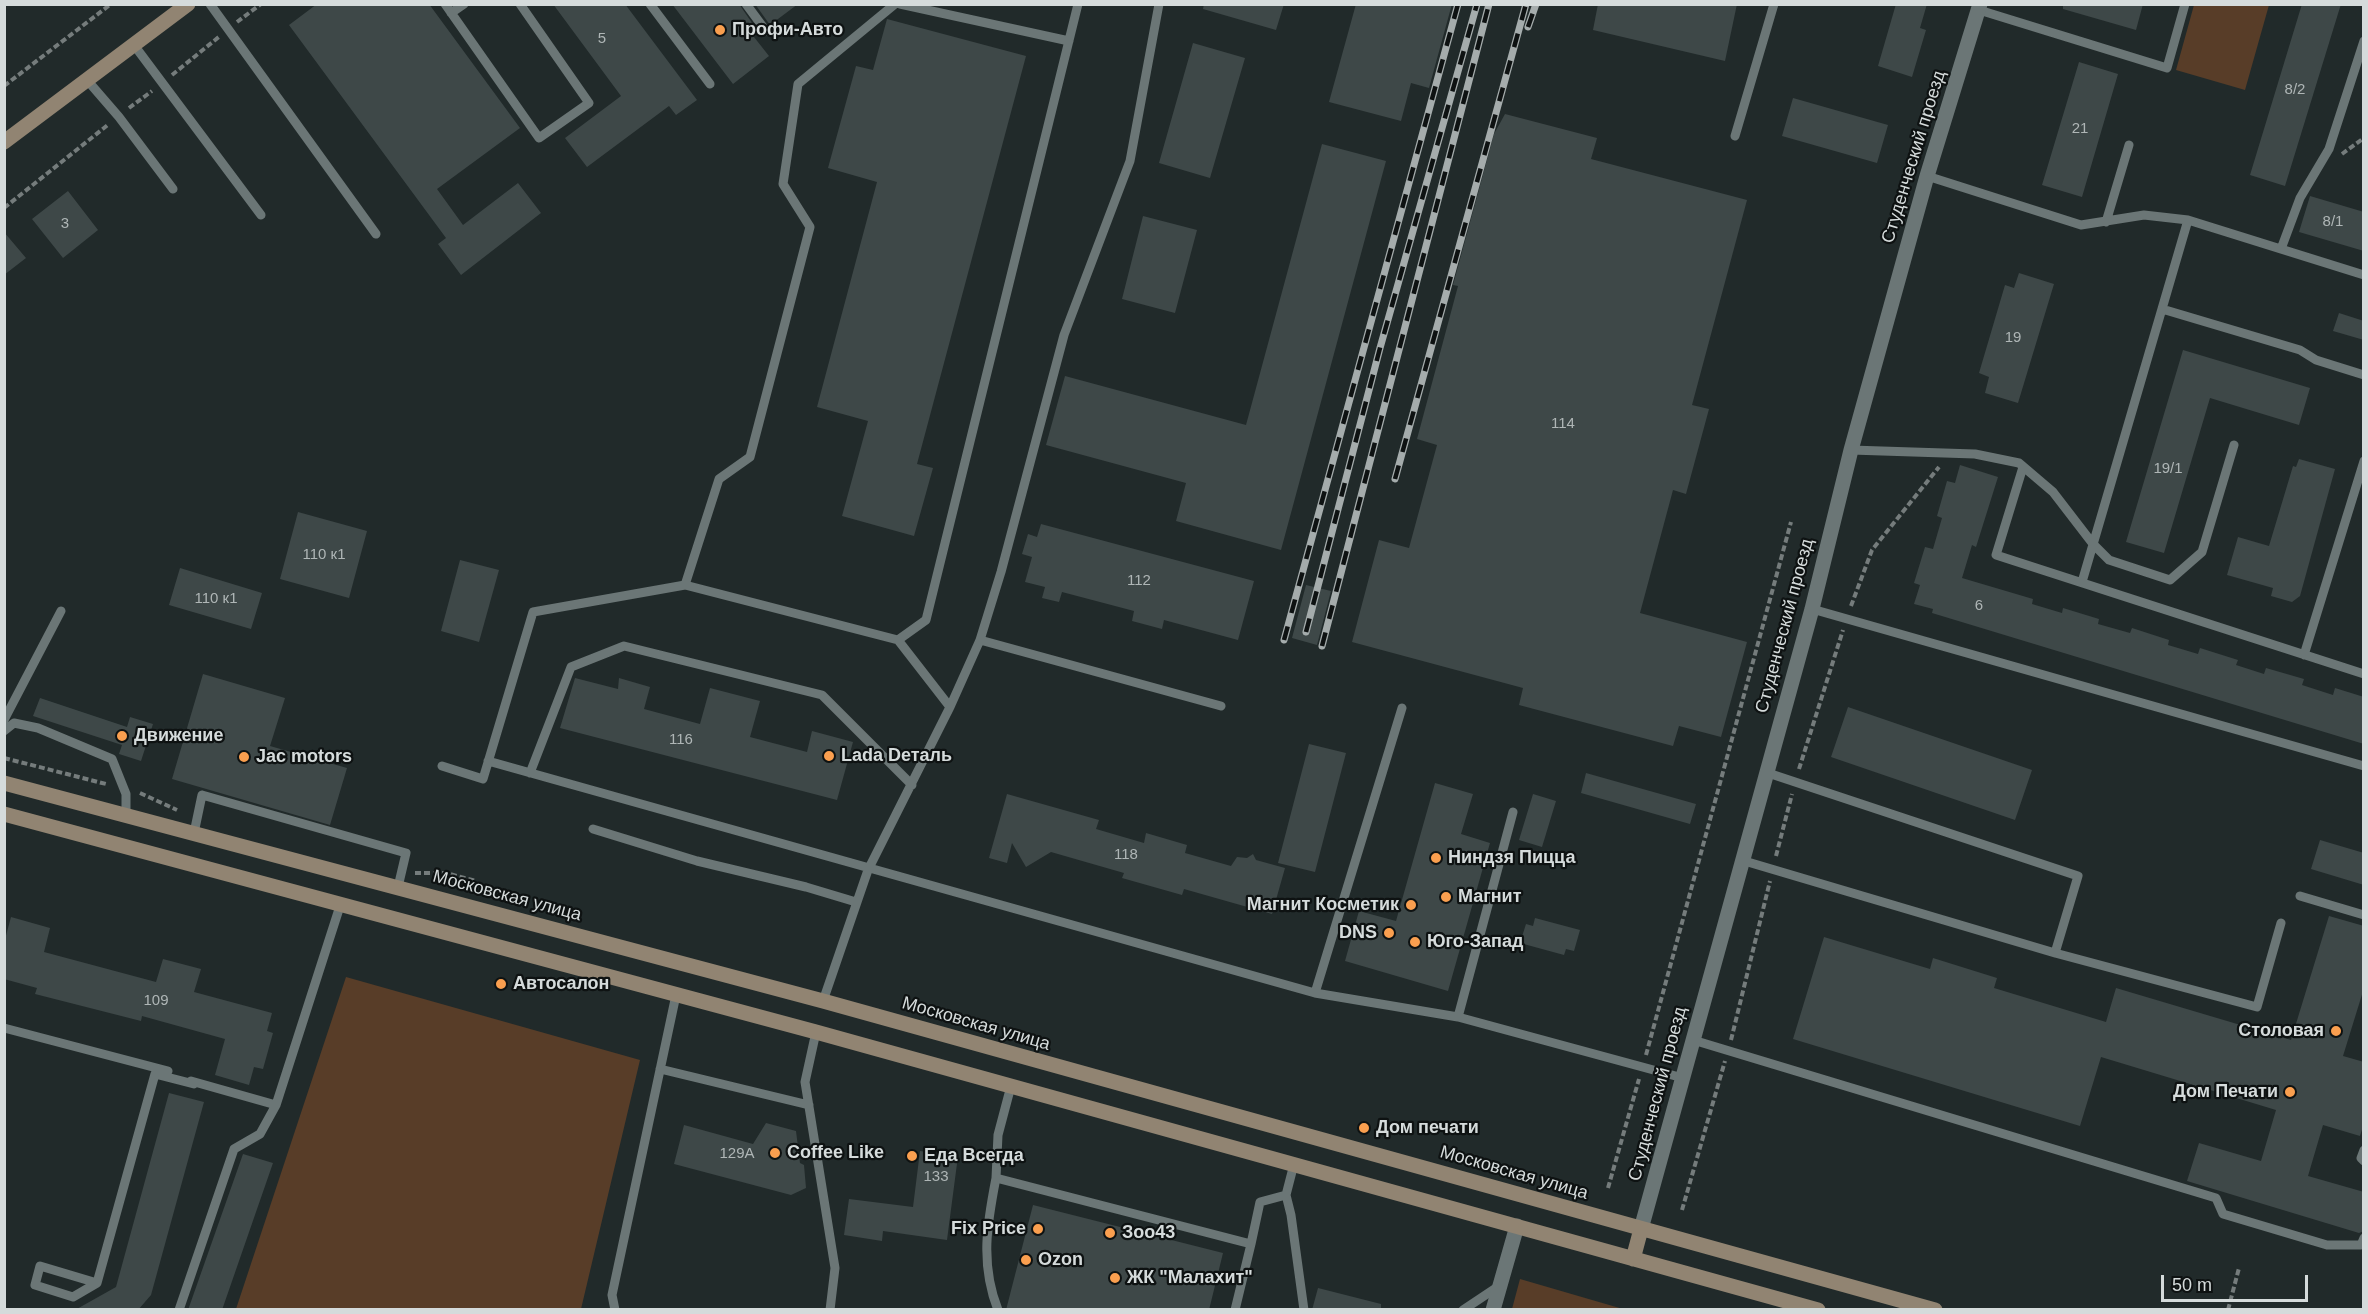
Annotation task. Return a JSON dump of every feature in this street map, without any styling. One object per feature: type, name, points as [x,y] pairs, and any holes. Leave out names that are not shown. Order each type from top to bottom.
[{"type":"main road","points":[[4,142],[188,4]]},
{"type":"main road","name":"Московская улица","points":[[4,783],[194,833],[400,880],[823,1001],[1935,1310]]},
{"type":"main road","points":[[4,814],[816,1032],[1818,1310]]},
{"type":"main road","name":"Студенческий проезд","points":[[1633,1259],[1641,1229]]},
{"type":"street","name":"Студенческий проезд","points":[[1641,1229],[1812,609],[1851,450],[1927,176],[1979,7]]},
{"type":"street","points":[[1493,1310],[1517,1226]]},
{"type":"lane","points":[[210,4],[376,234]]},
{"type":"lane","points":[[445,4],[539,138],[590,103],[520,4]]},
{"type":"lane","points":[[451,14],[464,4]]},
{"type":"lane","points":[[650,4],[710,84]]},
{"type":"lane","points":[[746,4],[766,31]]},
{"type":"lane","points":[[685,585],[719,479],[750,457],[810,227],[783,184],[798,84],[895,4]]},
{"type":"lane","points":[[900,4],[1069,41]]},
{"type":"lane","points":[[898,640],[926,620],[1078,4]]},
{"type":"lane","points":[[823,1001],[868,870],[950,707],[980,640],[1001,572],[1064,335],[1130,161],[1159,4]]},
{"type":"lane","points":[[1735,136],[1774,4]]},
{"type":"lane","points":[[1979,7],[2167,68],[2185,4]]},
{"type":"lane","points":[[2281,249],[2300,198],[2329,148],[2364,41]]},
{"type":"lane","points":[[134,45],[261,215]]},
{"type":"lane","points":[[87,80],[119,117],[173,189]]},
{"type":"lane","points":[[2106,222],[2129,146]]},
{"type":"lane","points":[[1927,176],[2081,225],[2144,215],[2188,220],[2364,275]]},
{"type":"lane","points":[[2082,582],[2188,220]]},
{"type":"lane","points":[[2162,309],[2300,350],[2316,360],[2364,375]]},
{"type":"lane","points":[[1851,450],[1951,453],[2001,458],[2023,467],[2053,492],[2093,544],[2109,560],[2170,580],[2202,552],[2234,445]]},
{"type":"lane","points":[[2304,654],[2364,461]]},
{"type":"lane","points":[[2023,467],[1996,555],[2364,674]]},
{"type":"lane","points":[[442,766],[483,779],[532,612],[685,585],[898,640],[950,707]]},
{"type":"lane","points":[[1812,609],[2364,766]]},
{"type":"lane","points":[[4,720],[61,611]]},
{"type":"lane","points":[[980,640],[1221,706]]},
{"type":"lane","points":[[530,773],[571,667],[624,646],[822,695],[912,785]]},
{"type":"lane","points":[[1315,993],[1402,708]]},
{"type":"lane","points":[[4,731],[14,723],[38,728],[83,744],[112,759],[124,788],[126,814]]},
{"type":"lane","points":[[488,761],[868,870],[1315,993],[1458,1017],[1683,1078]]},
{"type":"lane","points":[[1766,772],[2078,876],[2055,953]]},
{"type":"lane","points":[[194,833],[202,795],[406,853],[400,880]]},
{"type":"lane","points":[[1458,1017],[1513,812]]},
{"type":"lane","points":[[593,829],[697,861],[806,887],[856,902]]},
{"type":"lane","points":[[1741,860],[2055,953],[2257,1007],[2281,923]]},
{"type":"lane","points":[[2300,896],[2364,915]]},
{"type":"lane","points":[[179,1310],[234,1149],[260,1134],[276,1105],[340,906]]},
{"type":"lane","points":[[615,1310],[612,1295],[676,995]]},
{"type":"lane","points":[[4,1028],[182,1075],[194,1084]]},
{"type":"lane","points":[[816,1032],[805,1082],[835,1268],[830,1310]]},
{"type":"lane","points":[[1694,1040],[2216,1198],[2223,1214],[2327,1245],[2361,1245],[2364,1238]]},
{"type":"lane","points":[[660,1069],[809,1105]]},
{"type":"lane","points":[[97,1283],[40,1266],[35,1285],[73,1297],[97,1283],[155,1074],[276,1105]]},
{"type":"lane","points":[[998,1310],[991,1292],[985,1232],[996,1178],[998,1135],[1011,1086]]},
{"type":"lane","points":[[2364,1150],[2361,1158],[2364,1161]]},
{"type":"lane","points":[[1294,1164],[1286,1195],[1304,1310]]},
{"type":"lane","points":[[996,1178],[1251,1244]]},
{"type":"lane","points":[[1235,1310],[1260,1202],[1286,1195]]},
{"type":"lane","points":[[1463,1310],[1500,1285]]},
{"type":"path","points":[[4,86],[111,4]]},
{"type":"path","points":[[4,208],[261,4]]},
{"type":"path","points":[[1682,1210],[1728,1051],[1795,782],[1847,619],[1872,550],[1951,453]]},
{"type":"path","points":[[1608,1188],[1791,522]]},
{"type":"path","points":[[4,758],[124,788],[198,816]]},
{"type":"path","points":[[400,880],[446,873],[476,881]]},
{"type":"path","points":[[2228,1310],[2239,1268]]},
{"type":"shaded area","points":[[2194,5],[2269,5],[2245,90],[2176,70]]},
{"type":"shaded area","points":[[346,977],[640,1060],[581,1309],[236,1309]]},
{"type":"shaded area","points":[[1520,1279],[1623,1309],[1512,1309]]},
{"type":"building","points":[[317,4],[429,4],[520,128],[437,189],[463,225],[518,183],[541,213],[461,275],[438,244],[446,238],[289,25]]},
{"type":"building","points":[[553,4],[625,4],[697,100],[676,115],[669,106],[587,167],[565,138],[621,96]]},
{"type":"building","name":"Профи-Авто","points":[[672,4],[739,4],[759,33],[754,37],[769,56],[733,84]]},
{"type":"building","points":[[755,4],[798,4],[770,25]]},
{"type":"building","points":[[1204,4],[1284,4],[1276,30],[1203,9]]},
{"type":"building","points":[[1356,4],[1452,4],[1429,88],[1411,83],[1401,121],[1329,102]]},
{"type":"building","points":[[1598,4],[1737,4],[1725,61],[1593,30]]},
{"type":"building","points":[[1896,4],[1927,4],[1920,28],[1926,30],[1912,77],[1878,66]]},
{"type":"building","points":[[2063,4],[2143,4],[2136,30],[2063,9]]},
{"type":"building","points":[[2302,4],[2341,4],[2285,186],[2250,175]]},
{"type":"building","points":[[887,19],[1026,56],[917,464],[933,468],[914,536],[842,516],[868,421],[817,407],[877,182],[828,168],[856,66],[873,70]]},
{"type":"building","points":[[1193,43],[1245,58],[1210,178],[1159,163]]},
{"type":"building","points":[[2079,62],[2118,74],[2082,197],[2042,185]]},
{"type":"building","points":[[1793,98],[1888,125],[1877,163],[1782,136]]},
{"type":"building","points":[[1505,114],[1597,138],[1591,159],[1747,200],[1692,405],[1709,409],[1686,494],[1673,490],[1640,613],[1747,642],[1721,737],[1679,726],[1673,746],[1519,705],[1523,688],[1352,642],[1379,540],[1409,548],[1437,445],[1417,439],[1458,286],[1453,285],[1494,134]]},
{"type":"building","points":[[1322,144],[1386,161],[1281,550],[1176,521],[1186,483],[1046,445],[1065,376],[1246,425]]},
{"type":"building","points":[[68,191],[98,230],[63,258],[32,219]]},
{"type":"building","points":[[2310,196],[2364,212],[2364,251],[2299,232]]},
{"type":"building","points":[[1143,216],[1197,230],[1175,313],[1122,299]]},
{"type":"building","points":[[4,232],[26,258],[4,275]]},
{"type":"building","points":[[2019,273],[2054,284],[2018,403],[1985,393],[1989,377],[1979,373],[2005,285],[2014,288]]},
{"type":"building","points":[[2339,313],[2364,321],[2364,340],[2333,331]]},
{"type":"building","points":[[2183,350],[2310,388],[2299,425],[2210,398],[2164,553],[2126,542]]},
{"type":"building","points":[[2299,459],[2335,469],[2300,596],[2292,602],[2271,596],[2273,588],[2227,575],[2238,537],[2269,546],[2293,466],[2296,467]]},
{"type":"building","points":[[1960,465],[1998,477],[1976,547],[1972,545],[1962,578],[2033,599],[2032,604],[2062,613],[2063,608],[2099,619],[2098,624],[2130,633],[2132,628],[2169,640],[2168,645],[2198,654],[2200,648],[2238,660],[2236,665],[2264,674],[2266,668],[2304,679],[2302,685],[2333,695],[2335,688],[2364,697],[2364,744],[1932,613],[1933,609],[1914,604],[1920,585],[1914,583],[1925,547],[1933,549],[1942,518],[1937,516],[1947,481],[1955,483]]},
{"type":"building","points":[[298,512],[367,531],[349,598],[280,579]]},
{"type":"building","points":[[1041,524],[1254,581],[1238,640],[1164,620],[1162,629],[1132,621],[1134,611],[1062,592],[1059,602],[1042,598],[1045,587],[1025,582],[1032,557],[1022,554],[1028,534],[1037,537]]},
{"type":"building","points":[[460,560],[499,570],[479,642],[441,631]]},
{"type":"building","points":[[180,568],[262,593],[251,629],[169,605]]},
{"type":"building","points":[[1306,585],[1331,591],[1317,645],[1292,638]]},
{"type":"building","name":"Jac motors","points":[[203,674],[285,698],[270,746],[347,768],[330,825],[172,779]]},
{"type":"building","points":[[575,678],[618,689],[619,678],[650,687],[644,709],[700,724],[710,688],[760,701],[750,737],[807,752],[812,731],[853,742],[837,800],[560,728]]},
{"type":"building","name":"Движение","points":[[40,698],[127,727],[130,717],[153,724],[141,761],[119,754],[122,745],[33,716]]},
{"type":"building","points":[[1848,707],[2032,770],[2015,820],[1831,757]]},
{"type":"building","points":[[1309,744],[1346,753],[1315,872],[1278,863]]},
{"type":"building","points":[[1586,773],[1696,804],[1690,824],[1581,793]]},
{"type":"building","points":[[1435,783],[1473,794],[1461,834],[1490,843],[1448,991],[1345,961],[1359,911],[1396,921]]},
{"type":"building","points":[[1007,794],[1099,820],[1096,829],[1144,843],[1146,833],[1187,845],[1185,853],[1231,866],[1237,857],[1247,858],[1253,854],[1256,860],[1285,868],[1272,914],[1184,889],[1182,895],[1122,878],[1124,873],[1051,852],[1026,867],[1012,843],[1007,863],[989,858]]},
{"type":"building","points":[[1533,794],[1556,801],[1542,847],[1519,840]]},
{"type":"building","points":[[2320,840],[2364,853],[2364,885],[2311,869]]},
{"type":"building","name":"Дом Печати","points":[[2329,916],[2364,926],[2364,988],[2343,1056],[2364,1062],[2364,1123],[2360,1136],[2323,1125],[2308,1176],[2364,1192],[2364,1231],[2359,1233],[2187,1181],[2199,1143],[2261,1161],[2276,1110],[2101,1057],[2080,1126],[1793,1039],[1824,937],[1930,969],[1933,958],[1997,978],[1994,988],[2106,1022],[2116,988],[2291,1040]]},
{"type":"building","points":[[11,917],[50,928],[44,952],[156,982],[163,959],[201,969],[194,992],[272,1013],[267,1031],[273,1033],[263,1069],[254,1067],[249,1085],[215,1075],[225,1039],[142,1016],[141,1021],[35,994],[37,988],[4,979],[4,943]]},
{"type":"building","points":[[1535,918],[1580,930],[1574,951],[1566,949],[1564,955],[1520,943],[1526,924],[1533,926]]},
{"type":"building","points":[[169,1093],[204,1102],[151,1295],[138,1310],[75,1310],[116,1287]]},
{"type":"building","points":[[766,1123],[796,1131],[800,1163],[804,1165],[806,1188],[791,1195],[674,1164],[684,1125],[753,1144]]},
{"type":"building","points":[[920,1151],[958,1156],[947,1240],[883,1231],[882,1241],[844,1235],[849,1199],[913,1207]]},
{"type":"building","points":[[243,1154],[273,1163],[222,1310],[188,1310]]},
{"type":"building","name":"ЖК \"Малахит\"","points":[[1033,1205],[1223,1253],[1209,1310],[1006,1310]]},
{"type":"building","points":[[1318,1288],[1381,1304],[1381,1310],[1312,1310]]},
{"type":"railway","points":[[1284,640],[1458,4]]},
{"type":"railway","points":[[1306,632],[1380,348],[1477,4]]},
{"type":"railway","points":[[1322,646],[1489,4]]},
{"type":"railway","points":[[1395,479],[1526,4]]},
{"type":"railway","points":[[1528,27],[1536,4]]},
{"type":"place","name":"Профи-Авто","points":[[720,30]]},
{"type":"place","name":"Движение","points":[[122,736]]},
{"type":"place","name":"Lada Dеталь","points":[[829,756]]},
{"type":"place","name":"Jac motors","points":[[244,757]]},
{"type":"place","name":"Ниндзя Пицца","points":[[1436,858]]},
{"type":"place","name":"Магнит","points":[[1446,897]]},
{"type":"place","name":"Магнит Косметик","points":[[1411,905]]},
{"type":"place","name":"DNS","points":[[1389,933]]},
{"type":"place","name":"Юго-Запад","points":[[1415,942]]},
{"type":"place","name":"Автосалон","points":[[501,984]]},
{"type":"place","name":"Столовая","points":[[2336,1031]]},
{"type":"place","name":"Дом Печати","points":[[2290,1092]]},
{"type":"place","name":"Дом печати","points":[[1364,1128]]},
{"type":"place","name":"Coffee Like","points":[[775,1153]]},
{"type":"place","name":"Еда Всегда","points":[[912,1156]]},
{"type":"place","name":"Fix Price","points":[[1038,1229]]},
{"type":"place","name":"Зоо43","points":[[1110,1233]]},
{"type":"place","name":"Ozon","points":[[1026,1260]]},
{"type":"place","name":"ЖК \"Малахит\"","points":[[1115,1278]]}]
